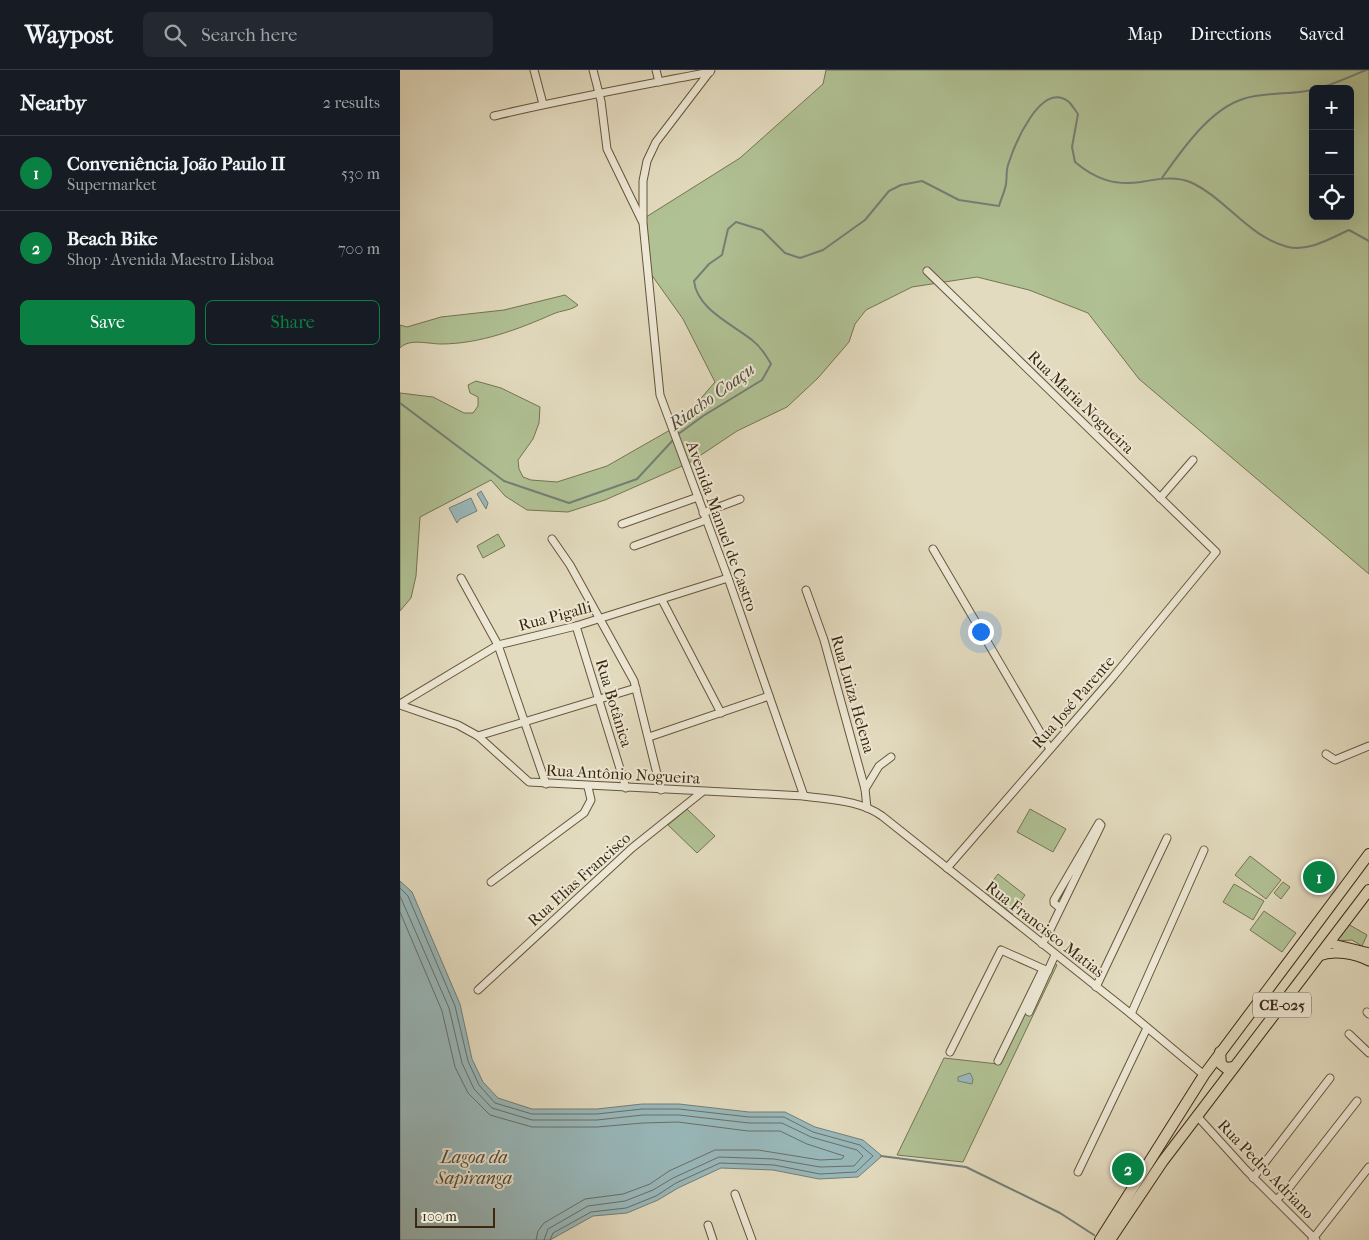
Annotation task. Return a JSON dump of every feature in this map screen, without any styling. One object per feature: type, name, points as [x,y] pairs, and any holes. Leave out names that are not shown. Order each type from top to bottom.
[{"type":"highway","name":"CE-025","points":[[1100,1240],[1220,1052],[1369,854]]},
{"type":"highway","name":"CE-025","points":[[1110,1240],[1148,1182],[1369,890]]},
{"type":"highway","points":[[1220,1052],[1221,1064],[1226,1068],[1234,1067]]},
{"type":"main road","points":[[1329,943],[1369,952]]},
{"type":"main road","points":[[1319,956],[1325,954],[1352,954],[1369,961]]},
{"type":"street","points":[[534,70],[543,104]]},
{"type":"street","points":[[593,70],[600,95],[606,149],[643,223]]},
{"type":"street","points":[[656,70],[659,82]]},
{"type":"street","points":[[494,116],[543,104],[600,95],[710,71]]},
{"type":"street","name":"Avenida Manuel de Castro","points":[[710,71],[668,125],[649,154],[643,181],[643,223],[660,395],[728,578],[804,796]]},
{"type":"street","name":"Rua Maria Nogueira","points":[[927,270],[1216,552]]},
{"type":"street","points":[[1160,498],[1193,460]]},
{"type":"street","points":[[622,524],[698,497]]},
{"type":"street","points":[[703,513],[740,499]]},
{"type":"street","points":[[634,546],[706,520]]},
{"type":"street","points":[[552,539],[600,618],[631,674],[649,737],[661,790]]},
{"type":"street","points":[[933,548],[1050,749]]},
{"type":"street","name":"Rua José Parente","points":[[947,868],[1113,677],[1216,552]]},
{"type":"street","points":[[461,578],[498,645],[526,720],[546,784]]},
{"type":"street","name":"Rua Pigalli","points":[[400,704],[498,645],[576,626],[728,578]]},
{"type":"street","name":"Rua Luiza Helena","points":[[806,590],[824,640],[865,789],[867,808]]},
{"type":"street","points":[[662,600],[721,713]]},
{"type":"street","name":"Rua Botânica","points":[[576,626],[626,788]]},
{"type":"street","points":[[478,736],[636,688]]},
{"type":"street","points":[[649,737],[769,696]]},
{"type":"street","name":"Rua Antônio Nogueira","points":[[400,704],[458,725],[478,736],[526,781],[588,787],[804,796],[847,802],[867,808]]},
{"type":"street","points":[[1326,754],[1335,760],[1369,746]]},
{"type":"street","points":[[865,789],[879,766],[891,757]]},
{"type":"street","points":[[492,882],[584,813],[591,800],[588,787]]},
{"type":"street","name":"Rua Elias Francisco","points":[[478,990],[632,848],[702,792]]},
{"type":"street","name":"Rua Francisco Matias","points":[[867,808],[882,816],[1131,1014],[1204,1075]]},
{"type":"street","points":[[1042,944],[1060,908],[1100,825],[1099,823],[1054,900],[1054,903],[1060,908]]},
{"type":"street","points":[[1096,987],[1167,838]]},
{"type":"street","points":[[1131,1014],[1204,850]]},
{"type":"street","points":[[950,1052],[1001,950],[1045,970]]},
{"type":"street","points":[[998,1061],[1055,954]]},
{"type":"street","points":[[1030,1012],[1045,970]]},
{"type":"street","points":[[1078,1172],[1147,1028]]},
{"type":"street","points":[[1349,1034],[1369,1053]]},
{"type":"street","points":[[1253,1178],[1330,1078]]},
{"type":"street","points":[[1276,1200],[1288,1189],[1357,1101]]},
{"type":"street","name":"Rua Pedro Adriano","points":[[1197,1116],[1253,1178],[1314,1239]]},
{"type":"street","points":[[1314,1239],[1369,1167]]},
{"type":"street","points":[[735,1194],[752,1240]]},
{"type":"street","points":[[708,1225],[713,1240]]},
{"type":"green space","points":[[826,70],[1369,70],[1369,574],[1139,379],[1088,313],[1029,290],[977,277],[912,287],[866,310],[855,324],[849,342],[818,378],[787,407],[737,431],[689,463],[605,500],[568,512],[527,510],[505,496],[491,480],[420,517],[416,576],[411,598],[400,611],[400,393],[433,397],[464,413],[473,413],[478,406],[478,397],[470,393],[468,385],[476,381],[501,388],[540,407],[539,423],[533,439],[518,460],[519,469],[523,477],[531,480],[557,482],[607,466],[677,426],[715,382],[683,319],[651,274],[646,217],[740,158],[823,84]]},
{"type":"green space","points":[[565,295],[578,305],[499,335],[456,343],[414,342],[400,348],[400,325],[407,327],[441,317],[504,310]]},
{"type":"green space","points":[[498,534],[505,546],[483,558],[477,546]]},
{"type":"green space","points":[[687,809],[715,836],[697,853],[668,825]]},
{"type":"green space","points":[[1030,809],[1066,829],[1053,852],[1017,832]]},
{"type":"green space","points":[[1250,856],[1281,880],[1266,899],[1235,875]]},
{"type":"green space","points":[[998,874],[1025,895],[1012,914],[985,891]]},
{"type":"green space","points":[[1283,882],[1290,887],[1281,899],[1274,893]]},
{"type":"green space","points":[[1234,884],[1264,901],[1253,920],[1223,902]]},
{"type":"green space","points":[[1264,911],[1296,933],[1282,952],[1250,930]]},
{"type":"green space","points":[[1348,924],[1367,935],[1362,946],[1352,940],[1337,941],[1337,938]]},
{"type":"green space","points":[[1049,960],[1057,965],[963,1162],[897,1155],[944,1058],[998,1064]]},
{"type":"water","points":[[481,491],[488,503],[486,509],[477,494]]},
{"type":"water","points":[[471,498],[477,511],[460,519],[457,523],[449,508]]},
{"type":"water","name":"Lagoa da Sapiranga","points":[[400,881],[412,892],[460,1004],[472,1059],[483,1082],[498,1098],[532,1109],[597,1109],[642,1104],[679,1104],[749,1112],[785,1112],[815,1127],[863,1140],[882,1156],[858,1177],[819,1179],[773,1170],[721,1168],[678,1188],[658,1200],[627,1213],[593,1216],[550,1240],[400,1240]]},
{"type":"water","points":[[970,1073],[973,1079],[972,1084],[958,1081],[958,1077]]},
{"type":"waterway","points":[[1162,178],[1197,132],[1231,104],[1257,96],[1317,89],[1366,70]]},
{"type":"waterway","name":"Riacho Coaçu","points":[[677,435],[703,416],[762,380],[771,364],[758,345],[708,308],[697,291],[694,281],[709,264],[722,255],[728,229],[736,222],[762,230],[785,253],[800,258],[823,250],[865,220],[889,191],[901,185],[922,181],[959,200],[999,206],[1005,187],[1008,165],[1016,144],[1030,118],[1048,99],[1059,97],[1069,102],[1078,114],[1072,147],[1075,162],[1098,177],[1123,183],[1166,179],[1190,182],[1203,189],[1261,235],[1288,247],[1303,248],[1311,246],[1349,230],[1369,241]]},
{"type":"waterway","name":"Riacho Coaçu","points":[[400,403],[504,481],[569,503],[637,479],[674,439]]},
{"type":"waterway","points":[[881,1156],[966,1167],[1060,1213],[1094,1235]]},
{"type":"place","name":"Conveniência João Paulo II","points":[[1319,877]]},
{"type":"place","name":"Beach Bike","points":[[1128,1169]]}]
